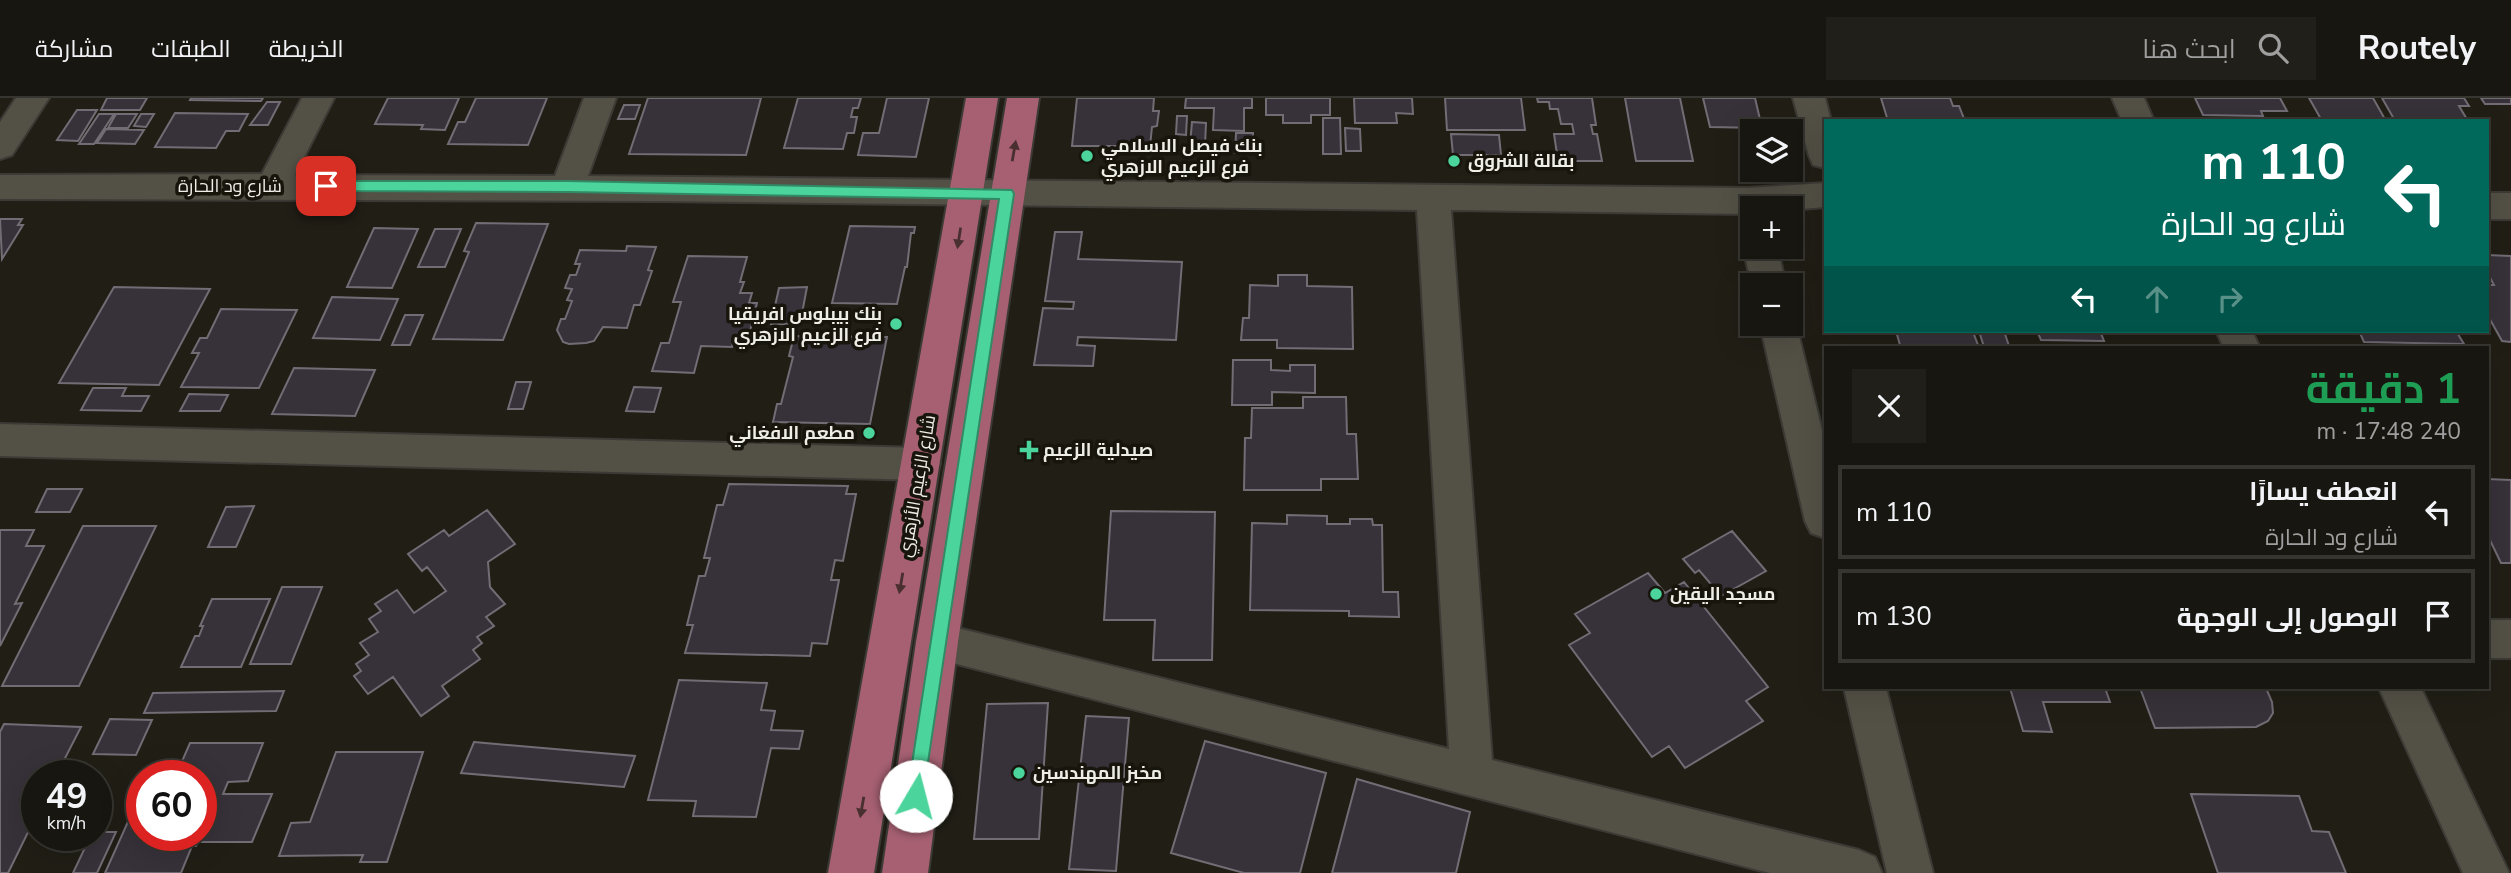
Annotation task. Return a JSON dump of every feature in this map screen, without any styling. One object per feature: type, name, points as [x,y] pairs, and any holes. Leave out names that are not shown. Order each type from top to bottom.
[{"type":"main road","name":"شارع الزعيم الأزهري","points":[[851,873],[982,98]]},
{"type":"main road","points":[[905,873],[937,642],[1023,98]]},
{"type":"street","points":[[0,147],[33,98]]},
{"type":"street","points":[[273,186],[318,98]]},
{"type":"street","points":[[568,187],[600,98]]},
{"type":"street","points":[[1809,98],[1824,152]]},
{"type":"street","points":[[2128,98],[2137,119]]},
{"type":"street","name":"شارع ود الحارة","points":[[0,187],[568,187],[1433,197],[1740,207]]},
{"type":"street","name":"شارع ود الحارة","points":[[1803,199],[1824,195]]},
{"type":"street","points":[[1433,197],[1472,777]]},
{"type":"street","points":[[2489,206],[2511,206]]},
{"type":"street","points":[[1781,336],[1824,516]]},
{"type":"street","points":[[0,440],[921,464]]},
{"type":"street","points":[[2489,639],[2511,639]]},
{"type":"street","points":[[937,642],[1859,873]]},
{"type":"street","points":[[1865,689],[1910,873]]},
{"type":"street","points":[[2400,689],[2486,873]]},
{"type":"building","points":[[107,98],[147,98],[140,110],[101,110]]},
{"type":"building","points":[[263,98],[261,101],[190,100]]},
{"type":"building","points":[[388,98],[459,98],[445,130],[421,129],[423,125],[375,124]]},
{"type":"building","points":[[476,98],[547,98],[528,145],[448,144],[458,122],[465,122]]},
{"type":"building","points":[[648,98],[761,98],[746,155],[629,154]]},
{"type":"building","points":[[798,98],[861,98],[858,108],[853,108],[851,117],[857,117],[854,133],[847,133],[843,149],[784,148]]},
{"type":"building","points":[[887,98],[929,98],[916,157],[858,155],[863,133],[879,133]]},
{"type":"building","points":[[1077,98],[1154,98],[1153,111],[1159,111],[1157,126],[1152,127],[1150,146],[1072,146]]},
{"type":"building","points":[[1186,98],[1252,98],[1252,108],[1244,108],[1244,131],[1213,130],[1214,108],[1185,108]]},
{"type":"building","points":[[1266,98],[1330,98],[1330,115],[1311,115],[1311,123],[1283,123],[1283,115],[1266,115]]},
{"type":"building","points":[[1354,98],[1412,98],[1413,114],[1396,113],[1397,123],[1355,123]]},
{"type":"building","points":[[1445,98],[1521,98],[1525,130],[1447,130]]},
{"type":"building","points":[[1537,98],[1592,98],[1596,125],[1591,125],[1593,134],[1597,134],[1602,161],[1558,161],[1554,134],[1574,134],[1572,124],[1561,124],[1558,109],[1550,109],[1549,102],[1538,102]]},
{"type":"building","points":[[1625,98],[1680,98],[1693,161],[1636,161]]},
{"type":"building","points":[[1703,98],[1755,98],[1760,119],[1740,119],[1740,128],[1710,127]]},
{"type":"building","points":[[1881,98],[1950,98],[1953,106],[1959,106],[1964,119],[1887,119]]},
{"type":"building","points":[[2195,98],[2280,98],[2287,111],[2261,111],[2263,116],[2203,115]]},
{"type":"building","points":[[2309,98],[2373,98],[2385,119],[2321,119]]},
{"type":"building","points":[[2382,98],[2464,98],[2469,106],[2459,106],[2467,119],[2394,119]]},
{"type":"building","points":[[2481,98],[2511,98],[2511,104],[2485,104]]},
{"type":"building","points":[[267,102],[280,102],[268,125],[250,125]]},
{"type":"building","points":[[624,105],[640,105],[635,119],[618,119]]},
{"type":"building","points":[[77,110],[97,110],[78,141],[57,140]]},
{"type":"building","points":[[175,113],[248,114],[239,131],[226,131],[216,148],[155,147]]},
{"type":"building","points":[[99,114],[114,114],[94,144],[79,144]]},
{"type":"building","points":[[116,114],[137,114],[128,128],[108,128]]},
{"type":"building","points":[[141,114],[154,114],[146,127],[134,126]]},
{"type":"building","points":[[1177,116],[1187,116],[1186,135],[1176,134]]},
{"type":"building","points":[[1323,118],[1340,118],[1341,154],[1323,154]]},
{"type":"building","points":[[1192,122],[1206,123],[1205,145],[1190,145]]},
{"type":"building","points":[[1345,128],[1360,129],[1361,151],[1346,151]]},
{"type":"building","points":[[106,129],[144,130],[135,144],[97,143]]},
{"type":"building","points":[[1236,133],[1253,133],[1252,153],[1235,153]]},
{"type":"building","points":[[1451,134],[1499,135],[1501,155],[1453,155]]},
{"type":"building","points":[[0,219],[22,219],[18,225],[23,225],[2,259]]},
{"type":"building","points":[[476,223],[548,224],[503,340],[433,339],[469,252],[464,251]]},
{"type":"building","points":[[850,226],[915,227],[914,233],[911,233],[907,267],[897,304],[832,303]]},
{"type":"building","points":[[374,228],[418,229],[392,288],[347,287]]},
{"type":"building","points":[[435,229],[461,229],[445,267],[418,267]]},
{"type":"building","points":[[1055,232],[1082,232],[1078,259],[1182,262],[1176,340],[1078,337],[1077,345],[1095,346],[1093,366],[1034,365],[1043,308],[1073,309],[1074,302],[1045,301]]},
{"type":"building","points":[[627,246],[656,247],[648,270],[652,271],[640,305],[634,305],[627,328],[603,327],[594,341],[569,344],[563,342],[557,330],[572,301],[567,300],[572,289],[565,288],[570,275],[576,275],[580,264],[575,264],[580,250],[626,251]]},
{"type":"building","points":[[2489,255],[2511,256],[2511,342],[2502,341],[2489,318],[2489,285],[2494,285],[2489,276]]},
{"type":"building","points":[[688,256],[747,257],[740,293],[752,293],[749,303],[757,303],[750,331],[742,331],[739,342],[733,342],[732,347],[701,346],[694,373],[652,371],[661,343],[669,343],[681,302],[673,302]]},
{"type":"building","points":[[1278,275],[1307,275],[1307,286],[1352,287],[1353,349],[1277,348],[1277,340],[1241,340],[1243,318],[1249,318],[1250,285],[1278,286]]},
{"type":"building","points":[[114,287],[210,289],[159,385],[59,383]]},
{"type":"building","points":[[807,287],[800,324],[771,324],[779,288]]},
{"type":"building","points":[[332,297],[398,299],[380,340],[313,338]]},
{"type":"building","points":[[221,309],[297,310],[259,388],[181,387],[199,353],[192,353],[200,338],[207,338]]},
{"type":"building","points":[[405,315],[423,315],[410,345],[392,345]]},
{"type":"building","points":[[1897,333],[1973,333],[1978,345],[1900,345]]},
{"type":"building","points":[[1980,333],[2005,333],[2009,346],[1984,346]]},
{"type":"building","points":[[2038,333],[2101,333],[2104,341],[2041,340]]},
{"type":"building","points":[[2360,333],[2457,333],[2464,344],[2364,342]]},
{"type":"building","points":[[794,336],[887,337],[870,424],[773,422],[777,404],[781,404],[793,357],[789,356]]},
{"type":"building","points":[[1233,360],[1271,360],[1271,370],[1290,371],[1290,365],[1315,365],[1315,393],[1272,392],[1272,405],[1232,405]]},
{"type":"building","points":[[294,368],[375,370],[355,416],[272,414]]},
{"type":"building","points":[[516,382],[531,382],[523,409],[508,409]]},
{"type":"building","points":[[634,387],[661,388],[654,412],[626,411]]},
{"type":"building","points":[[93,388],[126,388],[122,396],[149,396],[141,411],[81,410]]},
{"type":"building","points":[[189,394],[228,395],[220,411],[180,411]]},
{"type":"building","points":[[1303,397],[1346,397],[1347,434],[1356,434],[1358,479],[1321,479],[1321,490],[1244,490],[1245,438],[1251,438],[1252,408],[1303,408]]},
{"type":"building","points":[[2489,479],[2511,480],[2511,563],[2501,563],[2489,538]]},
{"type":"building","points":[[729,484],[848,486],[846,494],[856,494],[843,561],[835,560],[831,580],[839,580],[827,644],[812,643],[810,656],[685,653],[693,625],[687,625],[699,576],[705,576],[710,558],[704,558],[717,505],[723,505]]},
{"type":"building","points":[[47,489],[82,489],[70,512],[36,512]]},
{"type":"building","points":[[254,506],[236,547],[208,547],[226,507]]},
{"type":"building","points":[[487,510],[515,544],[488,562],[490,587],[505,604],[486,617],[494,626],[477,637],[482,643],[473,650],[480,659],[442,686],[449,696],[421,716],[393,677],[368,694],[354,676],[361,671],[356,664],[369,655],[360,643],[378,632],[369,619],[381,611],[375,604],[397,590],[414,613],[446,591],[427,567],[422,571],[408,554],[444,530],[449,536]]},
{"type":"building","points":[[1111,511],[1215,512],[1212,660],[1153,660],[1155,620],[1104,620]]},
{"type":"building","points":[[1287,515],[1327,516],[1327,524],[1350,524],[1350,519],[1372,519],[1373,525],[1382,525],[1383,592],[1398,592],[1399,617],[1349,616],[1349,611],[1250,610],[1252,523],[1287,524]]},
{"type":"building","points":[[83,526],[156,526],[79,686],[2,686]]},
{"type":"building","points":[[0,530],[34,530],[26,546],[44,546],[15,604],[22,603],[0,646]]},
{"type":"building","points":[[1732,531],[1766,571],[1721,596],[1699,570],[1695,573],[1683,559]]},
{"type":"building","points":[[1648,573],[1665,593],[1684,582],[1768,687],[1746,701],[1763,721],[1685,768],[1669,746],[1652,757],[1569,645],[1590,633],[1575,614]]},
{"type":"building","points":[[282,587],[322,587],[291,664],[250,664]]},
{"type":"building","points":[[212,599],[270,599],[241,667],[181,667],[195,636],[199,636],[203,626],[200,626]]},
{"type":"building","points":[[679,680],[767,683],[761,710],[775,711],[771,730],[803,731],[799,749],[771,748],[756,817],[693,816],[696,801],[648,800]]},
{"type":"building","points":[[2010,689],[2105,689],[2110,702],[2043,702],[2052,732],[2023,731]]},
{"type":"building","points":[[2140,689],[2266,689],[2272,702],[2273,713],[2268,721],[2256,727],[2155,728]]},
{"type":"building","points":[[284,691],[276,711],[144,713],[153,693]]},
{"type":"building","points":[[1048,703],[1039,839],[974,839],[987,704]]},
{"type":"building","points":[[1086,716],[1129,718],[1116,871],[1069,869]]},
{"type":"building","points":[[110,719],[152,720],[136,755],[93,754]]},
{"type":"building","points":[[4,724],[81,727],[64,760],[21,760],[21,847],[8,873],[0,873],[0,732]]},
{"type":"building","points":[[1205,741],[1326,773],[1300,873],[1244,873],[1171,853]]},
{"type":"building","points":[[474,742],[635,756],[624,787],[461,773]]},
{"type":"building","points":[[190,743],[263,743],[248,781],[228,782],[223,794],[272,794],[252,842],[217,842],[217,760],[183,760]]},
{"type":"building","points":[[336,752],[423,752],[387,862],[360,862],[363,855],[279,856],[291,823],[310,822]]},
{"type":"building","points":[[1357,779],[1470,812],[1456,873],[1332,873]]},
{"type":"building","points":[[2191,794],[2299,796],[2312,831],[2329,832],[2346,873],[2218,873]]},
{"type":"building","points":[[126,826],[126,851],[190,851],[181,873],[105,873]]},
{"type":"building","points":[[83,851],[107,851],[97,873],[73,873]]},
{"type":"place","name":"بنك فيصل الاسلامي فرع الزعيم الازهري","points":[[1087,156]]},
{"type":"place","name":"بقالة الشروق","points":[[1454,161]]},
{"type":"place","name":"بنك بيبلوس افريقيا فرع الزعيم الازهري","points":[[896,324]]},
{"type":"place","name":"مطعم الافغاني","points":[[869,433]]},
{"type":"place","name":"صيدلية الزعيم","points":[[1029,450]]},
{"type":"place","name":"مسجد اليقين","points":[[1656,594]]},
{"type":"place","name":"مخبز المهندسين","points":[[1019,773]]},
{"type":"route","points":[[326,186],[1007,194],[937,642],[916,796]]}]
